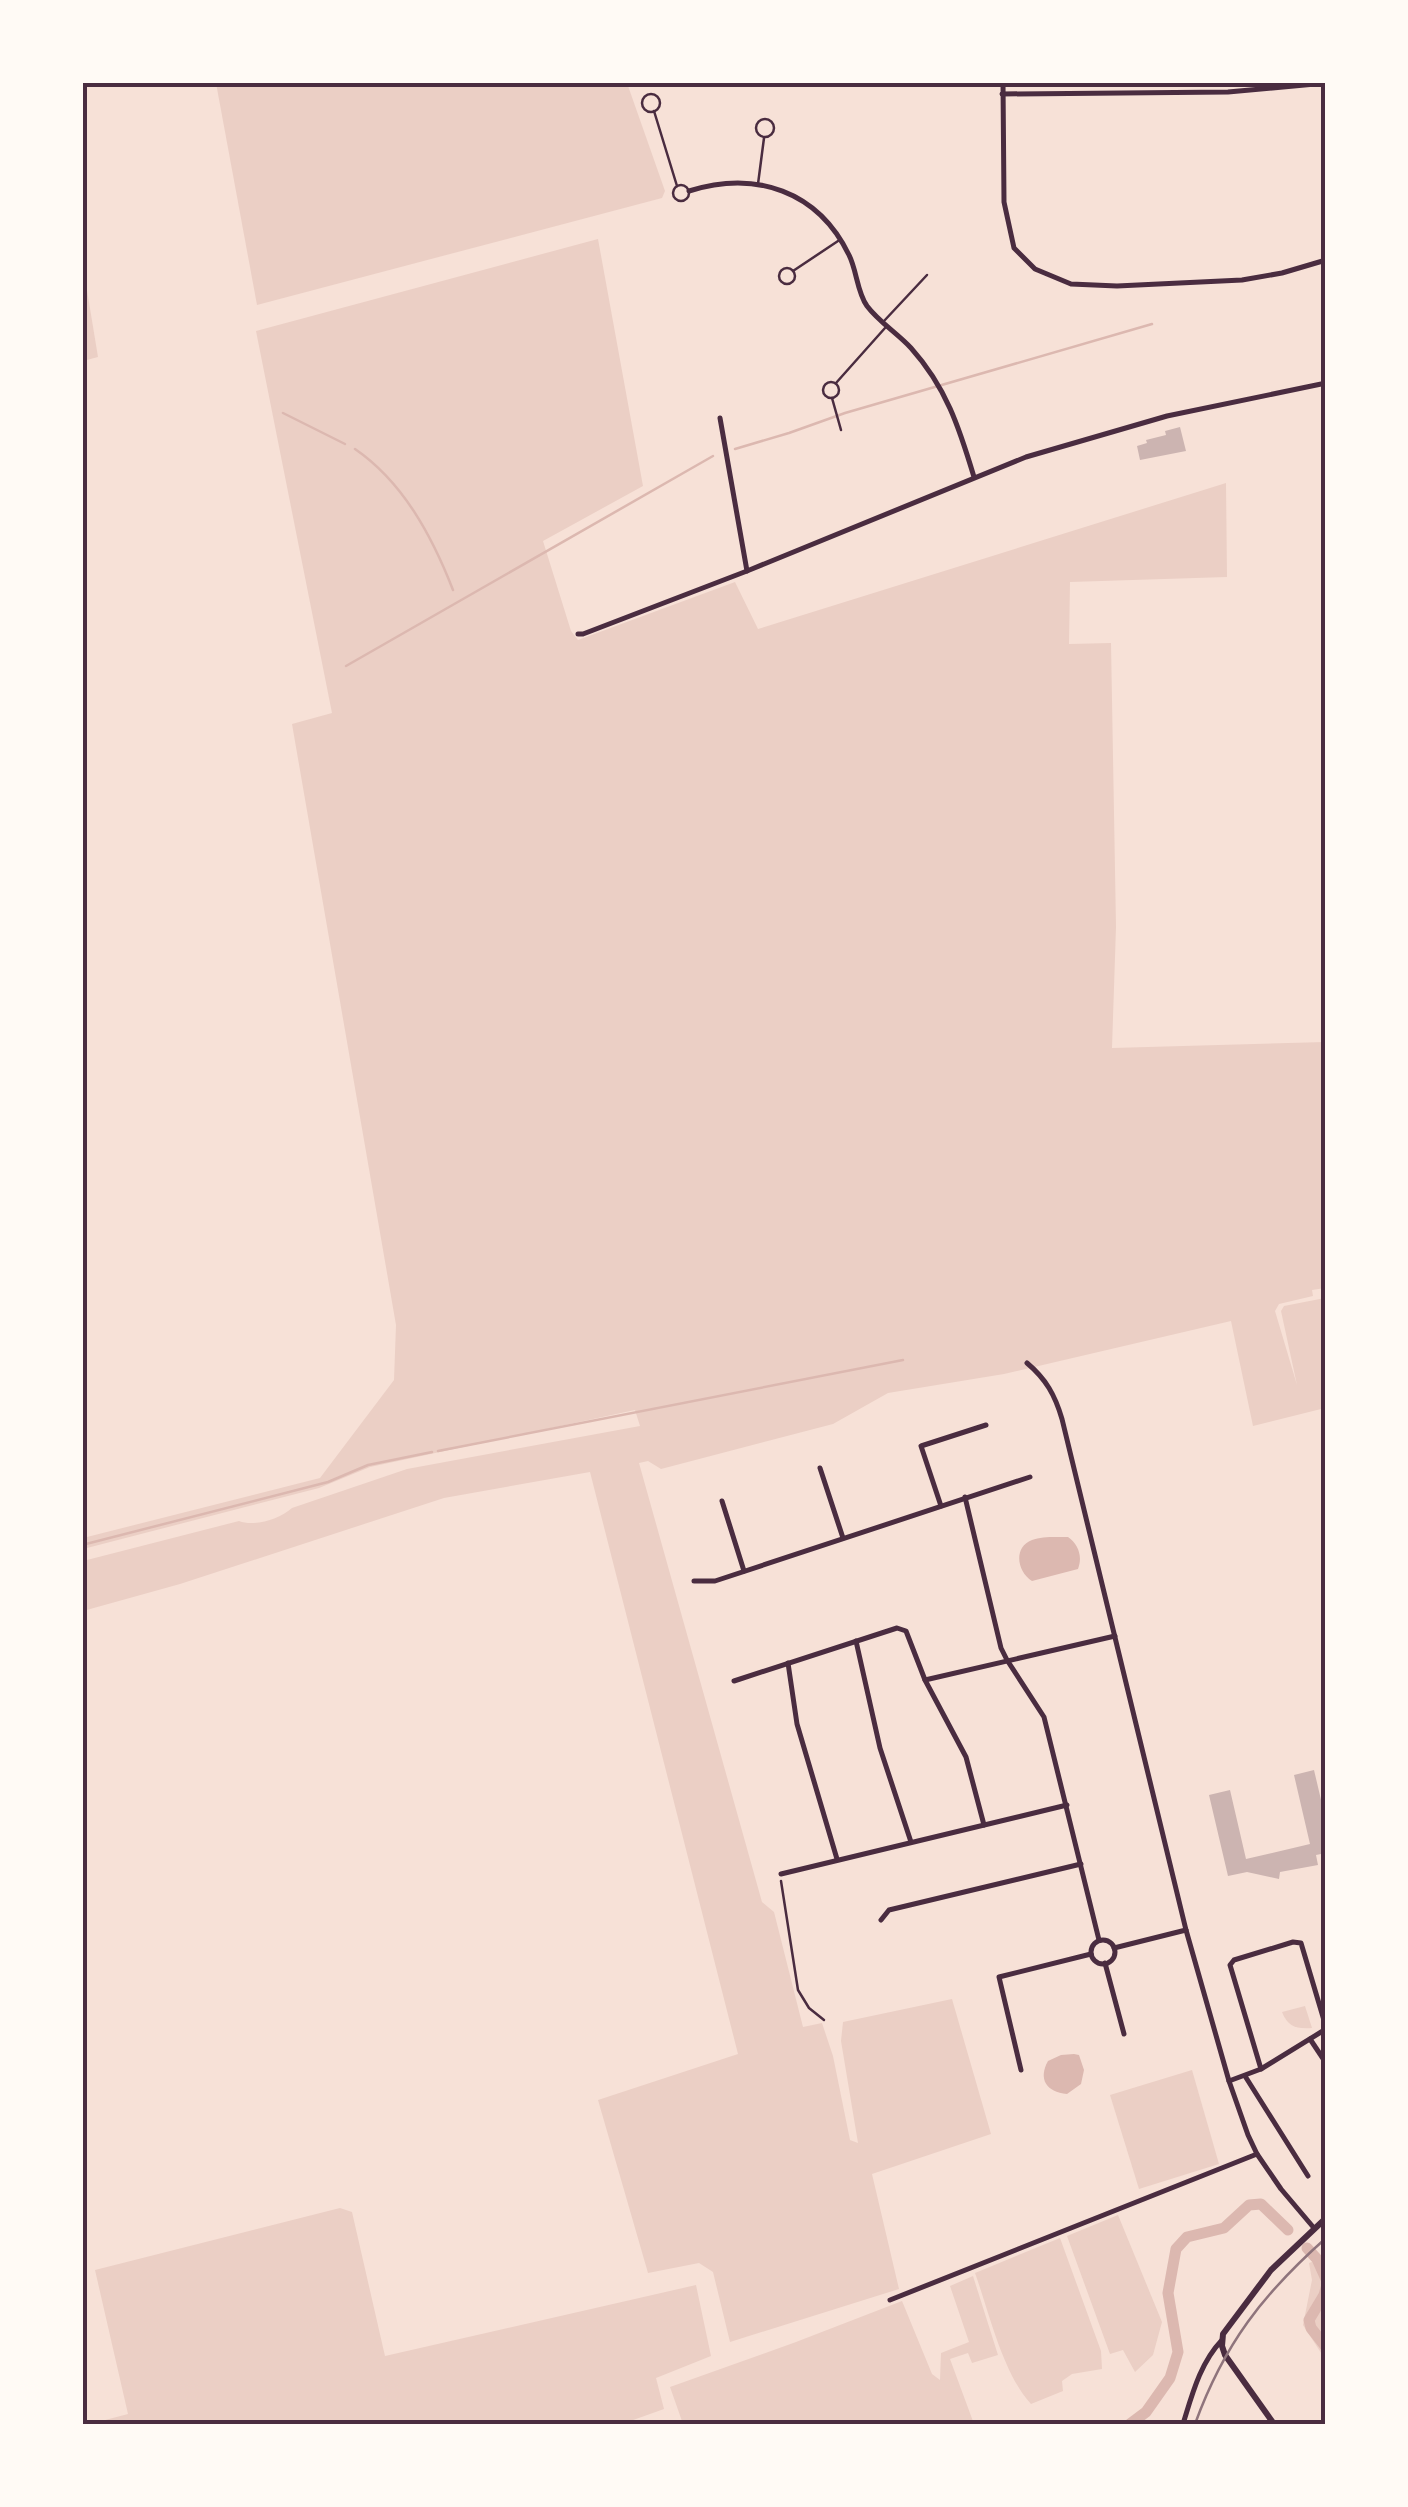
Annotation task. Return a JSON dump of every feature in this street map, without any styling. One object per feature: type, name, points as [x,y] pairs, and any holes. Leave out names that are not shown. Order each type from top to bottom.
[{"type":"main road","points":[[1274,2424],[1225,2355],[1222,2340],[1272,2270],[1326,2218]]},
{"type":"street","points":[[1002,82],[1006,220],[1014,248],[1035,269],[1072,284],[1117,286],[1262,278],[1326,260]]},
{"type":"street","points":[[1002,94],[1228,92],[1326,83]]},
{"type":"street","points":[[689,191],[732,183],[776,188],[816,210],[849,255],[864,303],[910,346],[944,394],[958,422],[974,477]]},
{"type":"street","points":[[578,634],[747,571],[1026,457],[1132,425],[1326,383]]},
{"type":"street","points":[[720,418],[747,571]]},
{"type":"street","points":[[1027,1363],[1045,1380],[1057,1402],[1186,1930],[1229,2081],[1257,2154],[1314,2228]]},
{"type":"street","points":[[940,1506],[922,1446],[986,1424]]},
{"type":"street","points":[[820,1468],[843,1538]]},
{"type":"street","points":[[694,1581],[715,1581],[1030,1477]]},
{"type":"street","points":[[965,1497],[1006,1660],[1044,1717],[1098,1940]]},
{"type":"street","points":[[722,1501],[744,1571]]},
{"type":"street","points":[[734,1682],[897,1628],[906,1631],[925,1680],[966,1757],[984,1824]]},
{"type":"street","points":[[925,1680],[1114,1636]]},
{"type":"street","points":[[856,1641],[880,1748],[911,1842]]},
{"type":"street","points":[[788,1664],[797,1724],[838,1860]]},
{"type":"street","points":[[781,1874],[1067,1805]]},
{"type":"street","points":[[881,1920],[889,1910],[1081,1864]]},
{"type":"street","points":[[1114,1948],[1186,1930]]},
{"type":"street","points":[[1098,1940],[1110,1942],[1114,1948],[1112,1959],[1105,1963],[1091,1954],[1092,1945],[1098,1940]]},
{"type":"street","points":[[1229,2081],[1261,2069],[1326,2028],[1301,1943],[1234,1960],[1230,1965],[1261,2069]]},
{"type":"street","points":[[1020,2070],[999,1977],[1091,1954]]},
{"type":"street","points":[[1105,1963],[1124,2034]]},
{"type":"street","points":[[1310,2039],[1326,2063]]},
{"type":"street","points":[[1244,2076],[1308,2176]]},
{"type":"street","points":[[890,2300],[1257,2154]]},
{"type":"street","points":[[1183,2424],[1211,2351],[1222,2340]]},
{"type":"lane","points":[[654,111],[678,186]]},
{"type":"lane","points":[[758,186],[764,137]]},
{"type":"lane","points":[[678,186],[689,191],[686,200],[673,198],[672,192],[678,186]]},
{"type":"lane","points":[[794,271],[839,240]]},
{"type":"lane","points":[[836,384],[927,275]]},
{"type":"lane","points":[[828,382],[836,384],[839,394],[825,396],[823,388],[828,382]]},
{"type":"lane","points":[[832,398],[841,430]]},
{"type":"path","points":[[781,1874],[798,1990],[809,2008],[824,2020]]},
{"type":"shaded area","points":[[216,83],[627,83],[665,191],[662,198],[257,305]]},
{"type":"shaded area","points":[[598,239],[643,486],[543,541],[571,631],[578,640],[735,582],[758,629],[1226,483],[1227,577],[1070,582],[1069,644],[1111,643],[1116,927],[1112,1048],[1325,1042],[1325,1288],[1312,1290],[1313,1296],[1279,1304],[1275,1311],[1297,1385],[1281,1311],[1284,1306],[1325,1298],[1325,1408],[1253,1426],[1231,1321],[1004,1374],[888,1393],[833,1424],[661,1469],[648,1461],[639,1463],[762,1902],[774,1912],[803,2027],[822,2023],[833,2056],[850,2140],[858,2143],[841,2041],[843,2022],[952,1999],[991,2134],[872,2174],[899,2289],[730,2342],[713,2272],[699,2263],[648,2273],[598,2100],[738,2054],[590,1472],[444,1498],[180,1584],[83,1611],[83,1561],[239,1521],[267,1521],[292,1508],[407,1469],[640,1426],[635,1410],[370,1467],[319,1488],[83,1549],[83,1538],[320,1478],[394,1380],[396,1325],[292,724],[332,713],[256,331]]},
{"type":"shaded area","points":[[83,266],[98,357],[82,361]]},
{"type":"shaded area","points":[[1068,1537],[1079,1551],[1078,1569],[1032,1581],[1027,1577],[1019,1560],[1026,1543]]},
{"type":"shaded area","points":[[1305,2006],[1312,2028],[1293,2026],[1282,2012]]},
{"type":"shaded area","points":[[1079,2055],[1084,2070],[1081,2084],[1067,2094],[1054,2091],[1044,2079],[1048,2061]]},
{"type":"shaded area","points":[[1192,2070],[1219,2164],[1139,2189],[1110,2095]]},
{"type":"shaded area","points":[[340,2208],[352,2212],[385,2356],[696,2285],[711,2356],[656,2378],[664,2409],[622,2424],[90,2424],[128,2414],[95,2270]]},
{"type":"shaded area","points":[[1118,2215],[1162,2322],[1153,2355],[1135,2372],[1123,2350],[1110,2354],[1067,2236]]},
{"type":"shaded area","points":[[1060,2238],[1101,2351],[1102,2369],[1072,2374],[1062,2381],[1063,2391],[1031,2404],[1005,2360],[975,2273]]},
{"type":"shaded area","points":[[1326,2257],[1325,2359],[1303,2325],[1312,2280],[1309,2263]]},
{"type":"shaded area","points":[[973,2276],[998,2355],[972,2363],[968,2353],[950,2359],[974,2424],[683,2424],[670,2387],[902,2301],[932,2374],[940,2380],[941,2353],[969,2342],[950,2286]]},
{"type":"building","points":[[1180,427],[1186,451],[1140,460],[1137,446]]},
{"type":"building","points":[[1314,1770],[1326,1821],[1326,1853],[1316,1855],[1318,1865],[1280,1872],[1279,1879],[1247,1872],[1228,1876],[1209,1795],[1230,1790],[1246,1859],[1310,1844],[1294,1775]]},
{"type":"waterway","points":[[735,449],[1152,324]]},
{"type":"waterway","points":[[283,413],[345,444]]},
{"type":"waterway","points":[[355,449],[402,494],[436,550],[453,590]]},
{"type":"waterway","points":[[346,666],[713,456]]},
{"type":"waterway","points":[[438,1451],[903,1360]]},
{"type":"waterway","points":[[82,1545],[328,1482],[368,1465],[432,1452]]},
{"type":"waterway","points":[[1130,2424],[1146,2412],[1170,2378],[1178,2352],[1168,2293],[1176,2249],[1187,2237],[1224,2228],[1249,2205],[1261,2204],[1288,2230]]},
{"type":"waterway","points":[[1307,2248],[1326,2279]]},
{"type":"waterway","points":[[1326,2288],[1309,2320],[1326,2347]]},
{"type":"tram line","points":[[1195,2424],[1219,2369],[1248,2322],[1283,2279],[1326,2238]]}]
